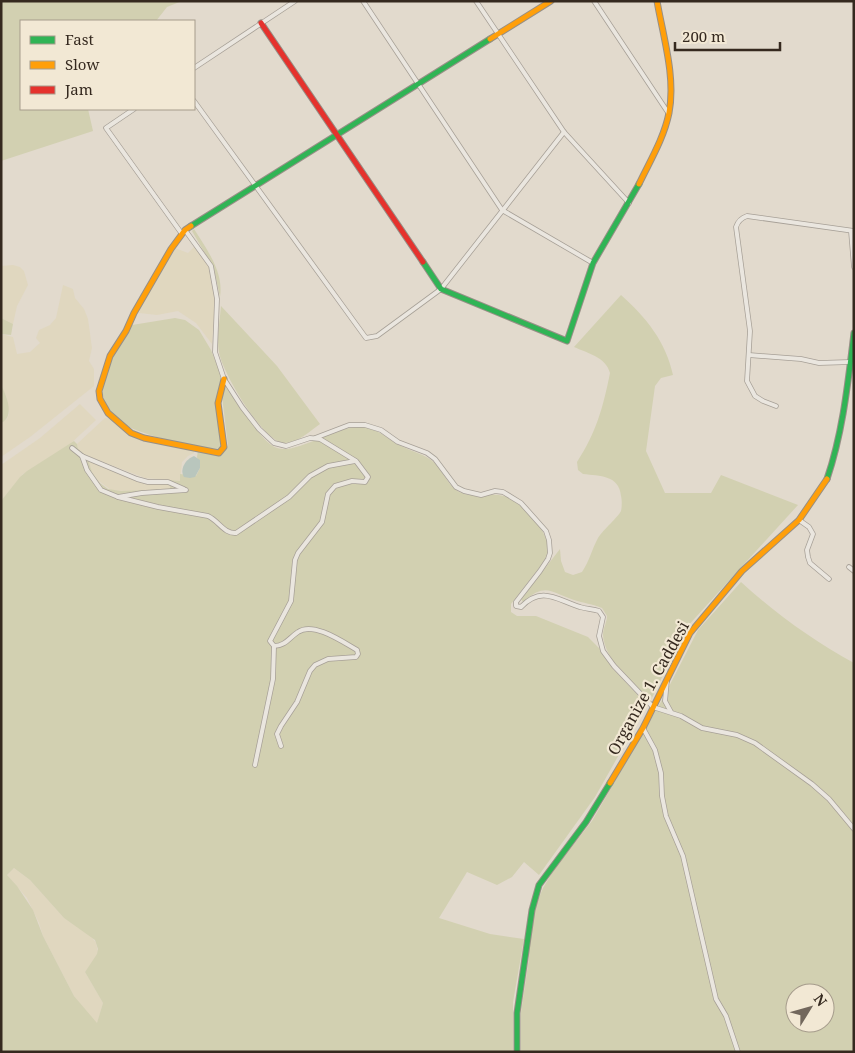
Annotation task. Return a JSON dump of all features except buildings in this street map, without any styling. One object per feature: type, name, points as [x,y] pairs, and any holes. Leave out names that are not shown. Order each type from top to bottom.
[{"type":"street","points":[[195,67],[295,1]]},
{"type":"street","points":[[363,1],[502,210],[593,263]]},
{"type":"street","points":[[476,1],[564,132],[629,203]]},
{"type":"street","points":[[224,379],[218,403],[224,447],[218,453],[144,438],[131,433],[108,413],[100,399],[99,391],[110,356],[126,331],[134,313],[170,250],[184,232],[255,185],[551,1]]},
{"type":"street","points":[[594,1],[669,114]]},
{"type":"street","points":[[261,23],[441,290],[567,341],[593,263],[629,203],[657,148],[669,114],[671,96],[670,76],[657,1]]},
{"type":"street","points":[[195,102],[366,338],[377,336],[441,290],[564,132]]},
{"type":"street","points":[[133,110],[106,128],[211,266],[217,299],[215,352],[224,379],[259,430],[274,443],[286,446],[315,438],[349,425],[365,425],[380,430],[398,442],[435,459],[456,487],[464,491],[481,495],[495,491],[503,492],[522,503],[546,531],[550,553],[547,561],[516,602],[516,605],[520,607],[532,598],[546,596],[559,598],[580,607],[599,611],[603,617],[599,636],[604,651],[614,666],[653,707],[681,716],[702,728],[737,735],[755,744],[824,794],[854,829]]},
{"type":"street","points":[[776,406],[758,398],[749,388],[747,382],[750,332],[736,227],[739,221],[747,216],[852,231],[854,267]]},
{"type":"street","name":"Organize 1. Caddesi","points":[[517,1052],[516,1013],[532,910],[540,885],[586,822],[643,728],[690,633],[754,559],[799,520],[827,479],[835,455],[854,333]]},
{"type":"street","points":[[748,355],[801,358],[815,363],[850,362]]},
{"type":"street","points":[[255,765],[273,678],[274,646],[271,644],[271,639],[291,601],[298,553],[322,522],[328,494],[335,486],[352,481],[365,482],[368,479],[356,461],[315,438]]},
{"type":"street","points":[[72,448],[82,456],[137,479],[148,482],[168,482],[186,490],[142,493],[118,497]]},
{"type":"street","points":[[82,456],[87,470],[101,490],[118,497],[158,507],[208,516],[214,519],[226,531],[236,533],[288,498],[310,476],[328,466],[356,461]]},
{"type":"street","points":[[799,520],[809,527],[813,534],[807,550],[810,563],[828,579]]},
{"type":"street","points":[[849,567],[854,571]]},
{"type":"street","points":[[274,646],[284,644],[299,631],[307,629],[334,636],[357,650],[358,653],[356,657],[328,659],[314,665],[297,702],[277,734],[281,746]]},
{"type":"street","points":[[668,678],[665,701],[672,713]]},
{"type":"street","points":[[643,728],[655,750],[661,773],[662,796],[666,816],[683,856],[716,998],[726,1016],[738,1052]]},
{"type":"shaded area","points":[[1,1],[182,1],[167,7],[157,20],[20,20],[20,110],[88,110],[93,131],[1,161]]},
{"type":"shaded area","points":[[194,229],[217,270],[221,288],[220,297],[214,269],[192,231]]},
{"type":"shaded area","points":[[195,246],[212,273],[215,300],[212,344],[196,323],[178,311],[157,315],[139,313],[141,305],[175,248],[188,253]]},
{"type":"shaded area","points":[[13,265],[20,267],[24,271],[28,285],[17,306],[13,324],[1,318],[1,266]]},
{"type":"shaded area","points":[[63,285],[73,289],[75,298],[84,309],[88,319],[92,348],[89,361],[94,369],[94,386],[30,437],[1,457],[1,423],[7,419],[9,414],[7,398],[1,385],[1,334],[13,337],[17,354],[30,352],[40,343],[36,338],[39,330],[50,325],[56,318]]},
{"type":"shaded area","points":[[621,295],[639,312],[654,331],[670,363],[673,375],[661,378],[655,386],[646,451],[665,493],[711,493],[721,475],[798,505],[686,628],[650,702],[628,680],[609,653],[603,635],[607,616],[602,608],[548,590],[537,592],[523,602],[521,599],[560,549],[561,561],[565,572],[573,575],[582,572],[598,538],[621,511],[619,489],[613,480],[596,475],[583,474],[578,470],[577,462],[598,420],[610,373],[605,363],[600,359],[574,347]]},
{"type":"shaded area","points":[[221,306],[277,366],[320,424],[303,436],[288,443],[283,443],[274,439],[254,418],[227,374],[219,352],[218,335]]},
{"type":"shaded area","points":[[1,318],[13,324],[11,335],[1,334]]},
{"type":"shaded area","points":[[175,318],[185,320],[199,330],[211,350],[221,375],[217,405],[223,445],[219,449],[177,442],[136,430],[126,425],[116,416],[105,401],[103,387],[108,368],[132,325]]},
{"type":"shaded area","points":[[1,385],[9,411],[8,416],[1,423]]},
{"type":"shaded area","points":[[226,388],[233,394],[262,437],[277,448],[295,447],[340,430],[367,428],[431,460],[438,466],[453,487],[461,493],[467,495],[504,496],[518,503],[537,523],[546,538],[548,550],[546,559],[511,604],[511,612],[517,616],[536,616],[588,637],[601,650],[614,670],[636,693],[646,707],[595,797],[539,875],[524,862],[512,877],[497,885],[467,872],[439,918],[490,934],[524,939],[513,1002],[513,1052],[1,1052],[1,501],[27,471],[74,441],[78,449],[87,456],[92,472],[100,483],[108,489],[121,491],[170,489],[170,480],[180,481],[180,474],[196,476],[200,468],[197,457],[198,450],[224,452],[228,446],[222,396],[223,389]],"holes":[[[14,868],[30,880],[64,918],[95,940],[98,949],[97,954],[85,972],[103,1003],[97,1023],[74,996],[43,936],[33,910],[7,875]]]},
{"type":"shaded area","points":[[80,404],[96,420],[70,444],[23,474],[1,501],[1,465],[40,438]]},
{"type":"shaded area","points":[[105,418],[111,419],[133,435],[194,449],[194,453],[182,462],[180,481],[145,478],[87,456],[78,449],[77,444]]},
{"type":"shaded area","points":[[194,456],[200,460],[200,468],[195,477],[184,477],[182,471],[184,465],[188,459]]},
{"type":"shaded area","points":[[88,460],[147,482],[170,483],[170,489],[111,490],[99,481],[92,472]]},
{"type":"shaded area","points":[[741,582],[795,626],[854,663],[854,1052],[521,1052],[521,1012],[534,910],[543,888],[555,868],[592,821],[662,700],[698,630]]},
{"type":"shaded area","points":[[14,868],[30,880],[64,918],[91,936],[96,943],[98,952],[85,972],[103,1003],[97,1024],[74,996],[43,936],[27,898],[7,875]]},
{"type":"traffic: fast","points":[[191,226],[490,39]]},
{"type":"traffic: fast","points":[[423,262],[441,289],[567,341],[593,263],[639,184]]},
{"type":"traffic: fast","points":[[827,479],[841,425],[854,333]]},
{"type":"traffic: fast","points":[[517,1052],[517,1013],[532,910],[539,885],[586,822],[610,783]]},
{"type":"traffic: slow","points":[[490,39],[551,1]]},
{"type":"traffic: slow","points":[[639,184],[664,131],[671,99],[670,71],[657,1]]},
{"type":"traffic: slow","points":[[191,226],[185,230],[171,249],[134,313],[126,331],[110,356],[99,391],[100,399],[108,413],[131,433],[144,438],[219,453],[224,447],[218,403],[224,379]]},
{"type":"traffic: slow","points":[[610,783],[643,728],[690,633],[742,571],[799,520],[827,479]]},
{"type":"traffic: jam","points":[[261,23],[423,262]]}]
